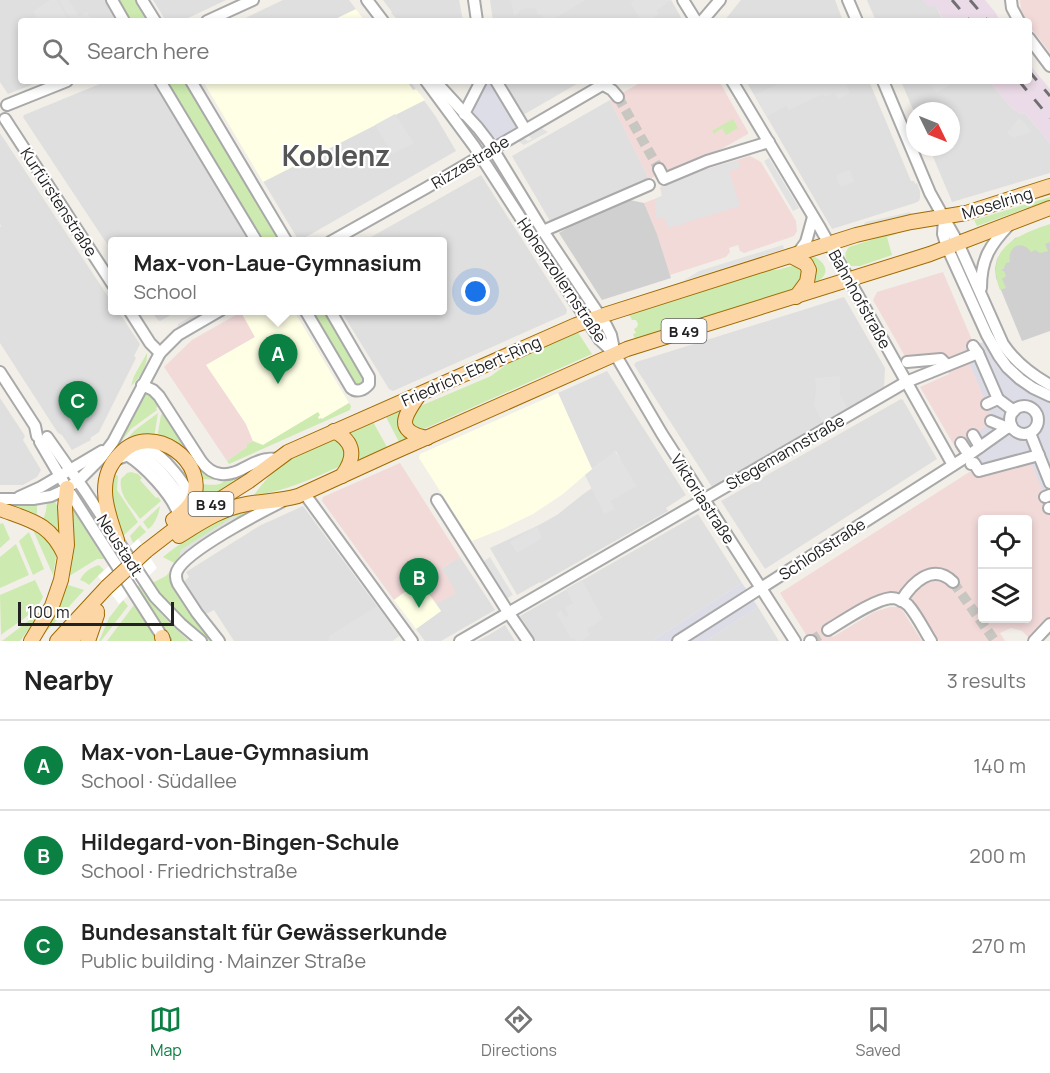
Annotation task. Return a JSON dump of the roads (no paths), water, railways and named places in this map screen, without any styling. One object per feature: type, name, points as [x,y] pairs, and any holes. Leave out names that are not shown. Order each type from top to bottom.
[{"type":"main road","name":"Moselring","points":[[944,217],[966,213],[1050,186]]},
{"type":"main road","name":"Moselring","points":[[953,245],[1050,208]]},
{"type":"main road","name":"Friedrich-Ebert-Ring","points":[[57,641],[181,524],[249,481],[293,449],[601,316],[856,235],[900,224],[944,217]]},
{"type":"main road","name":"Friedrich-Ebert-Ring","points":[[148,554],[221,512],[247,504],[286,499],[304,493],[615,354],[953,245]]},
{"type":"main road","points":[[794,254],[806,264],[809,270],[807,282],[796,297]]},
{"type":"main road","points":[[420,394],[407,413],[405,426],[412,434],[427,438]]},
{"type":"main road","points":[[334,431],[346,439],[351,450],[350,463],[342,476]]},
{"type":"main road","points":[[117,540],[105,493],[107,476],[113,461],[128,447],[140,442],[164,443],[184,458],[194,475],[196,489],[192,501],[159,533],[148,554]]},
{"type":"main road","points":[[31,641],[56,596],[65,556],[67,532],[65,507],[73,485]]},
{"type":"main road","points":[[0,509],[42,526],[55,537],[65,556]]},
{"type":"main road","name":"Friedrich-Ebert-Ring","points":[[71,641],[110,591]]},
{"type":"main road","points":[[88,641],[100,606]]},
{"type":"street","points":[[111,0],[122,18]]},
{"type":"street","points":[[142,0],[153,18]]},
{"type":"street","points":[[214,18],[253,0]]},
{"type":"street","points":[[367,0],[381,18]]},
{"type":"street","points":[[474,0],[477,18]]},
{"type":"street","points":[[683,0],[694,18]]},
{"type":"street","points":[[705,18],[720,0]]},
{"type":"street","points":[[848,0],[856,18]]},
{"type":"street","points":[[1011,0],[1017,18]]},
{"type":"street","points":[[1032,42],[1050,66]]},
{"type":"street","points":[[2,120],[9,113],[4,104],[59,84]]},
{"type":"street","points":[[162,84],[253,237]]},
{"type":"street","points":[[193,84],[284,237]]},
{"type":"street","name":"Hohenzollernstraße","points":[[428,84],[480,156],[600,340],[615,354]]},
{"type":"street","name":"Hohenzollernstraße","points":[[437,84],[482,133],[492,148],[543,231],[601,316],[611,335],[615,354]]},
{"type":"street","points":[[465,114],[480,84]]},
{"type":"street","points":[[498,84],[525,129]]},
{"type":"street","name":"Rizzastraße","points":[[339,237],[604,84]]},
{"type":"street","points":[[607,84],[618,97]]},
{"type":"street","name":"Bahnhofstraße","points":[[734,84],[911,382],[953,465]]},
{"type":"street","points":[[884,84],[933,199],[944,217],[991,342],[1007,367],[1020,379],[1037,391],[1050,396]]},
{"type":"street","name":"Kurfürstenstraße","points":[[2,120],[108,278]]},
{"type":"street","points":[[661,174],[769,142]]},
{"type":"street","points":[[543,231],[649,185]]},
{"type":"street","name":"Bahnhofstraße","points":[[794,254],[807,242],[813,217]]},
{"type":"street","points":[[981,291],[981,272],[985,257],[1012,221]]},
{"type":"street","points":[[953,245],[981,291],[1006,349],[1023,367],[1048,383]]},
{"type":"street","points":[[132,315],[150,343],[160,353]]},
{"type":"street","points":[[0,499],[33,499],[51,496],[73,485],[110,446],[160,353],[175,338],[213,315]]},
{"type":"street","points":[[308,315],[351,388],[356,391],[360,390],[369,384],[369,377],[333,315]]},
{"type":"street","points":[[911,382],[941,360],[977,348],[995,391],[1014,411]]},
{"type":"street","name":"Viktoriastraße","points":[[615,354],[703,500],[795,641]]},
{"type":"street","points":[[912,360],[941,360]]},
{"type":"street","points":[[974,374],[985,369]]},
{"type":"street","points":[[0,372],[40,435]]},
{"type":"street","points":[[911,382],[941,376]]},
{"type":"street","name":"Stegemannstraße","points":[[460,641],[911,382]]},
{"type":"street","points":[[142,386],[153,390],[159,396],[206,468],[219,474],[231,474],[269,458],[278,459]]},
{"type":"street","points":[[983,396],[995,391]]},
{"type":"street","points":[[1029,407],[1038,396]]},
{"type":"street","points":[[991,421],[1010,426],[1019,433],[1030,433],[1037,426],[1038,418],[1033,409],[1022,406],[1011,415],[1010,426]]},
{"type":"street","name":"Schloßstraße","points":[[678,641],[953,465],[969,459],[982,445],[1010,426]]},
{"type":"street","points":[[1030,433],[1044,471],[1048,495]]},
{"type":"street","points":[[975,434],[982,445]]},
{"type":"street","name":"Neustadt","points":[[40,435],[70,469],[73,485],[163,640]]},
{"type":"street","name":"Neustadt","points":[[40,435],[59,476],[73,485],[117,540],[155,597],[172,616],[201,641]]},
{"type":"street","points":[[961,443],[969,459],[974,462],[979,471],[1005,466],[1039,455]]},
{"type":"street","points":[[16,498],[41,487],[110,446]]},
{"type":"street","points":[[113,461],[145,450],[156,453],[186,488],[178,513]]},
{"type":"street","points":[[131,454],[169,496],[178,513]]},
{"type":"street","points":[[304,493],[412,641]]},
{"type":"street","name":"Friedrich-Ebert-Ring","points":[[219,641],[178,584],[176,576],[179,568],[192,555],[250,518],[286,499]]},
{"type":"street","points":[[437,500],[528,641]]},
{"type":"street","points":[[901,600],[913,585],[929,575],[944,574],[952,582]]},
{"type":"street","points":[[828,630],[854,614],[890,598],[901,600],[912,610],[931,641]]},
{"type":"street","points":[[1034,641],[1050,624]]},
{"type":"tunnel","points":[[618,97],[659,169]]},
{"type":"tunnel","points":[[953,582],[995,641]]},
{"type":"tunnel","points":[[811,641],[828,630]]},
{"type":"railway","points":[[952,0],[967,18]]},
{"type":"railway","points":[[970,0],[985,18]]},
{"type":"railway","points":[[1032,75],[1050,96]]},
{"type":"railway","points":[[1022,84],[1050,118]]},
{"type":"place","name":"Max-von-Laue-Gymnasium","points":[[278,384]]},
{"type":"place","name":"Bundesanstalt für Gewässerkunde","points":[[78,431]]},
{"type":"place","name":"Hildegard-von-Bingen-Schule","points":[[419,608]]},
{"type":"district","name":"Koblenz","points":[[336,155]]}]
